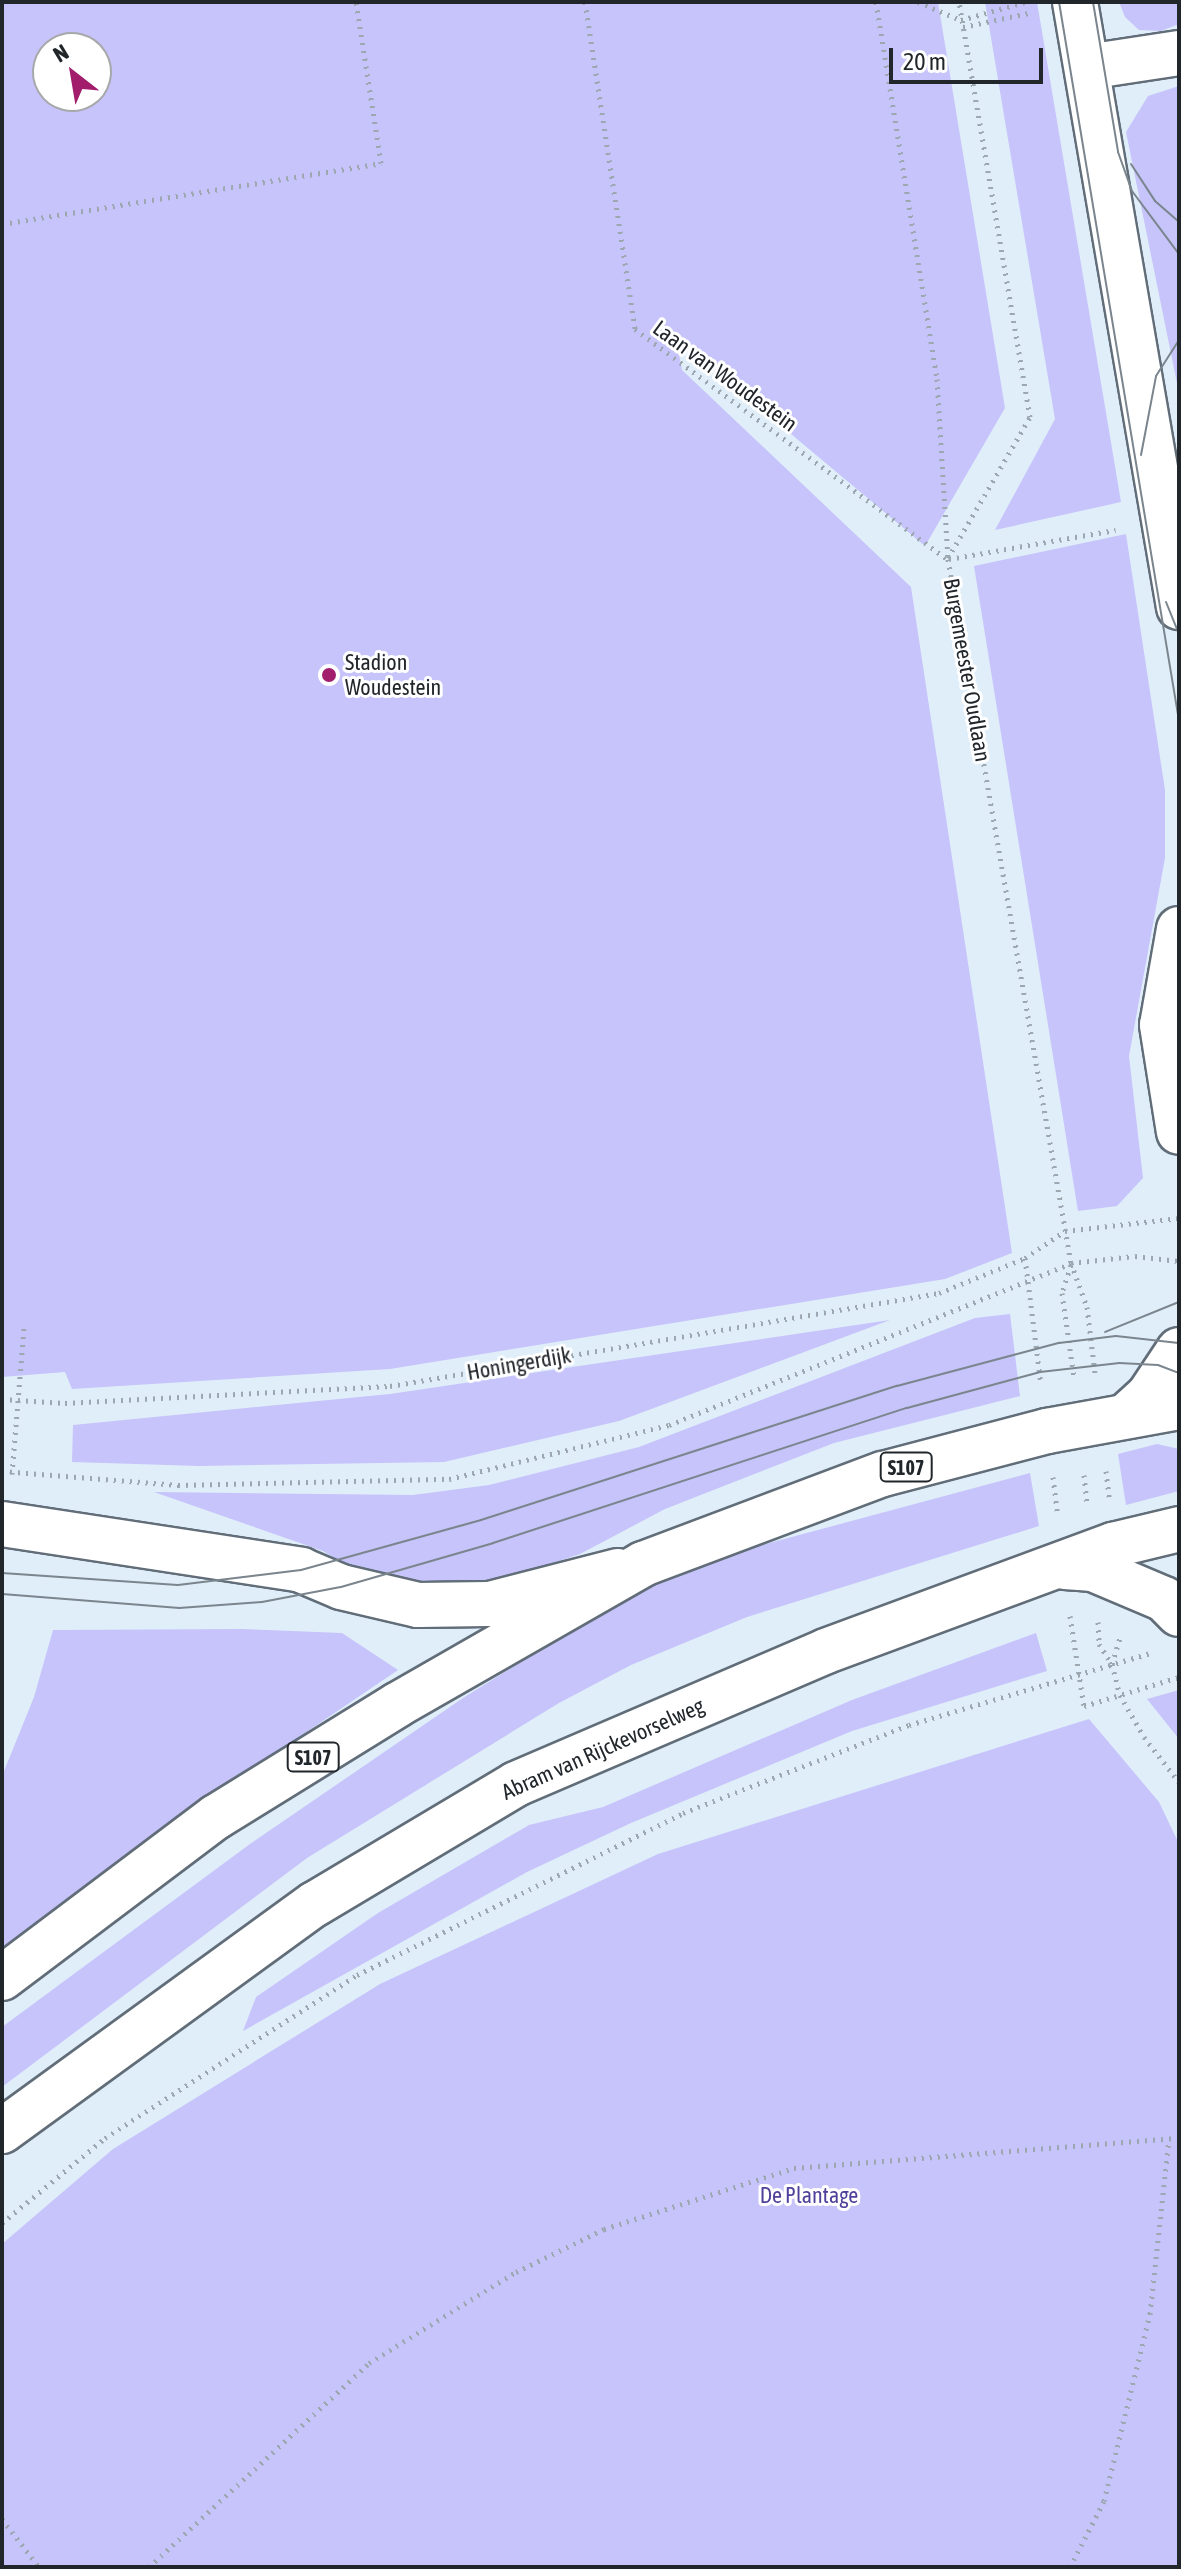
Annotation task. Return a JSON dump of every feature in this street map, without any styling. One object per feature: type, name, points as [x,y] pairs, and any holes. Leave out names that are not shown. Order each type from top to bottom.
[{"type":"main road","points":[[1060,6],[1087,67],[1179,607]]},
{"type":"main road","points":[[1087,67],[1179,53]]},
{"type":"main road","points":[[1179,929],[1162,1025],[1179,1132]]},
{"type":"main road","points":[[1127,1415],[1149,1395],[1179,1350]]},
{"type":"main road","name":"S107","points":[[2,1978],[216,1817],[397,1705],[643,1564],[883,1474],[1127,1415],[1179,1407]]},
{"type":"main road","points":[[1127,1415],[1179,1430]]},
{"type":"main road","points":[[2,1524],[301,1570],[341,1587],[418,1605],[490,1604],[643,1564]]},
{"type":"main road","name":"Abram van Rijckevorselweg","points":[[2,2131],[315,1904],[516,1784],[826,1651],[1065,1567],[1113,1545],[1179,1529]]},
{"type":"main road","points":[[1065,1567],[1093,1569],[1164,1599],[1179,1614]]},
{"type":"path","points":[[2,224],[381,163],[356,2]]},
{"type":"path","name":"Laan van Woudestein","points":[[585,2],[635,329],[948,559]]},
{"type":"path","points":[[876,2],[937,379],[948,559],[1164,521]]},
{"type":"path","points":[[918,2],[962,23],[1060,6]]},
{"type":"path","name":"Burgemeester Oudlaan","points":[[959,2],[1030,417],[948,559],[1071,1263]]},
{"type":"path","points":[[962,23],[1025,2]]},
{"type":"path","points":[[1065,1231],[1179,1218]]},
{"type":"path","name":"Honingerdijk","points":[[2,1399],[65,1403],[390,1386],[939,1293],[1025,1258],[1065,1231]]},
{"type":"path","points":[[2,1471],[178,1485],[449,1479],[559,1455],[669,1425],[1071,1263],[1135,1256],[1179,1261]]},
{"type":"path","points":[[13,1472],[16,1401],[24,1328]]},
{"type":"path","points":[[2,2223],[105,2138],[357,1975],[683,1813],[909,1725],[1112,1664],[1120,1695],[1144,1737],[1179,1782]]},
{"type":"path","points":[[1070,2567],[1104,2501],[1150,2314],[1169,2138]]},
{"type":"path","points":[[149,2567],[369,2363],[455,2307],[577,2240],[636,2216],[794,2168],[1179,2138]]},
{"type":"path","points":[[2,2519],[39,2567]]},
{"type":"green space","points":[[2,2],[938,2],[1005,408],[925,546],[676,338],[682,370],[911,587],[1012,1253],[945,1279],[390,1369],[72,1389],[65,1372],[2,1377]]},
{"type":"green space","points":[[985,2],[1037,2],[1121,502],[995,530],[1055,419]]},
{"type":"green space","points":[[1119,2],[1179,2],[1179,24],[1161,31],[1139,30],[1125,17]]},
{"type":"green space","points":[[1179,86],[1179,393],[1126,132],[1148,96]]},
{"type":"green space","points":[[1126,534],[1165,790],[1165,858],[1129,1056],[1143,1178],[1117,1206],[1078,1211],[974,566]]},
{"type":"green space","points":[[1010,1314],[1020,1396],[834,1443],[665,1509],[580,1554],[475,1589],[374,1582],[323,1551],[154,1492],[413,1495],[489,1485],[639,1447],[975,1318]]},
{"type":"green space","points":[[890,1320],[619,1421],[444,1462],[199,1466],[72,1462],[73,1425],[390,1394]]},
{"type":"green space","points":[[1157,1444],[1179,1449],[1179,1491],[1126,1505],[1118,1454]]},
{"type":"green space","points":[[1030,1473],[1039,1526],[747,1617],[631,1665],[559,1703],[307,1858],[2,2087],[2,2027],[250,1844],[463,1698],[584,1623],[665,1580],[736,1552]]},
{"type":"green space","points":[[242,1629],[342,1633],[398,1670],[215,1794],[2,1955],[2,1776],[34,1697],[53,1630]]},
{"type":"green space","points":[[1036,1633],[1047,1671],[852,1731],[631,1823],[527,1872],[243,2031],[256,1997],[378,1913],[529,1825],[603,1807],[852,1700]]},
{"type":"green space","points":[[1179,1690],[1179,1739],[1147,1699]]},
{"type":"green space","name":"De Plantage","points":[[1089,1719],[1159,1802],[1179,1844],[1179,2567],[2,2567],[2,2244],[113,2149],[380,1984],[658,1854]]},
{"type":"tram line","points":[[1059,2],[1179,721]]},
{"type":"tram line","points":[[1093,2],[1118,152],[1132,191],[1179,254]]},
{"type":"tram line","points":[[1131,164],[1155,201],[1179,222]]},
{"type":"tram line","points":[[1141,455],[1156,376],[1179,340]]},
{"type":"tram line","points":[[1166,602],[1179,635]]},
{"type":"tram line","points":[[1105,1332],[1179,1302]]},
{"type":"tram line","points":[[2,1573],[178,1585],[301,1570],[481,1520],[897,1386],[1059,1343],[1116,1336],[1179,1343]]},
{"type":"tram line","points":[[2,1594],[179,1608],[262,1602],[341,1587],[493,1543],[907,1408],[1040,1372],[1119,1363],[1158,1365],[1179,1373]]},
{"type":"place","name":"Stadion Woudestein","points":[[329,675]]}]
